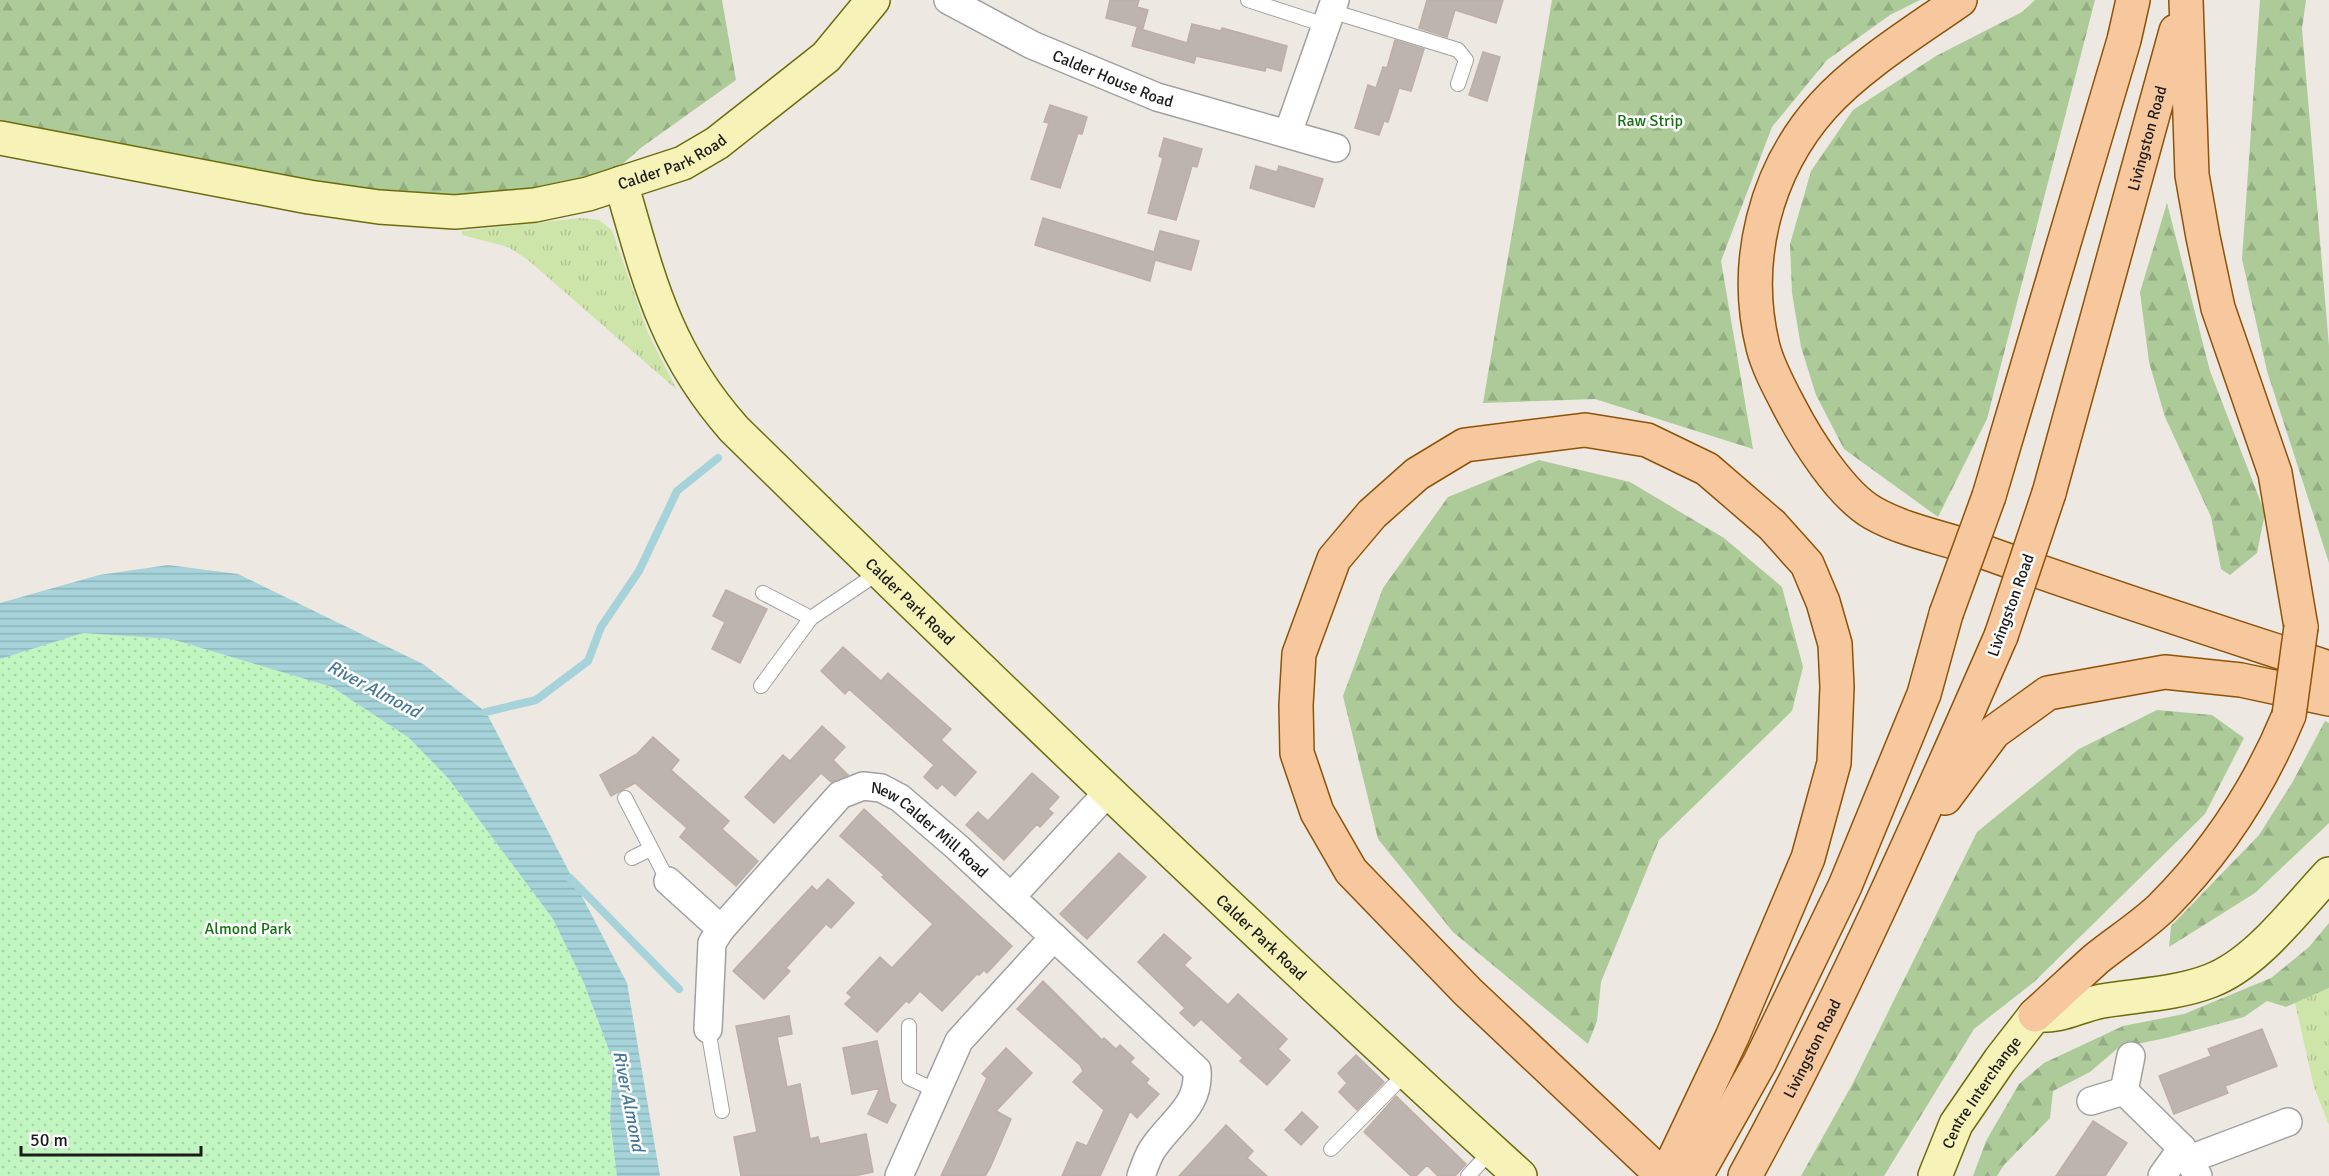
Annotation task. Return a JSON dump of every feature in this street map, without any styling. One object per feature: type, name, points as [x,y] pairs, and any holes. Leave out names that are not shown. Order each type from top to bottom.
[{"type":"main road","name":"Calder Park Road","points":[[873,0],[826,57],[717,143],[682,163],[621,183],[649,282],[673,341],[693,378],[734,429],[881,571],[1406,1073],[1520,1176]]},
{"type":"main road","points":[[1960,0],[1906,36],[1824,105],[1791,150],[1769,197],[1756,247],[1756,296],[1763,347],[1781,391],[1805,436],[1837,480],[1871,512],[2036,573],[2329,668]]},
{"type":"main road","points":[[1696,1176],[1760,1062],[1845,886],[1924,694],[1946,614],[1989,496],[2124,40],[2133,0]]},
{"type":"main road","points":[[2036,1015],[2097,959],[2159,909],[2206,857],[2239,814],[2274,753],[2289,715],[2301,627],[2275,473],[2218,308],[2202,237],[2192,175],[2185,0]]},
{"type":"main road","name":"Livingston Road","points":[[1746,1176],[1795,1085],[1910,846],[2001,636],[2049,492],[2185,0]]},
{"type":"main road","points":[[0,138],[309,197],[379,207],[455,212],[494,209],[560,200],[621,183]]},
{"type":"main road","points":[[1585,429],[1647,440],[1707,469],[1772,525],[1806,564],[1823,602],[1836,644],[1834,763],[1808,858],[1732,1037],[1665,1176],[1468,992],[1351,871],[1317,812],[1297,753],[1296,705],[1299,654],[1334,559],[1372,514],[1394,494],[1417,474],[1465,445],[1585,429]]},
{"type":"main road","points":[[1910,846],[1994,732],[2048,693],[2165,672],[2241,680],[2329,699]]},
{"type":"main road","points":[[2036,1015],[2056,1016],[2098,1002],[2185,989],[2212,981],[2253,954],[2329,874]]},
{"type":"main road","name":"Centre Interchange","points":[[1935,1176],[1956,1124],[2000,1060],[2036,1015]]},
{"type":"street","name":"Calder House Road","points":[[948,0],[1032,45],[1157,97],[1336,148]]},
{"type":"street","points":[[1288,133],[1330,12]]},
{"type":"street","name":"New Calder Mill Road","points":[[708,1029],[712,943],[721,929],[840,795],[863,786],[881,788],[900,798],[1011,897],[1197,1070],[1198,1088],[1185,1110],[1152,1150],[1141,1176]]},
{"type":"street","points":[[1011,897],[1109,791]]},
{"type":"street","points":[[668,881],[721,929]]},
{"type":"street","points":[[899,1176],[959,1041],[1054,937]]},
{"type":"street","points":[[2124,1091],[2131,1056]]},
{"type":"street","points":[[2091,1101],[2124,1091]]},
{"type":"street","points":[[2124,1091],[2190,1161]]},
{"type":"street","points":[[2162,1176],[2190,1161],[2288,1122]]},
{"type":"lane","points":[[1248,0],[1330,12],[1458,50],[1466,60],[1458,84]]},
{"type":"lane","points":[[761,686],[811,618],[881,571]]},
{"type":"lane","points":[[763,593],[811,618]]},
{"type":"lane","points":[[625,798],[668,881]]},
{"type":"lane","points":[[632,858],[650,849]]},
{"type":"lane","points":[[909,1026],[909,1078],[937,1091]]},
{"type":"lane","points":[[708,1029],[722,1111]]},
{"type":"lane","points":[[1331,1149],[1406,1073]]},
{"type":"lane","points":[[1468,1176],[1492,1150]]},
{"type":"green space","points":[[0,0],[722,0],[736,80],[642,147],[588,194],[494,209],[0,138]]},
{"type":"green space","name":"Raw Strip","points":[[1552,0],[1920,0],[1890,15],[1827,60],[1772,127],[1721,261],[1753,449],[1595,399],[1483,403]]},
{"type":"green space","points":[[2035,0],[2095,0],[1987,419],[1938,517],[1844,449],[1816,395],[1801,347],[1792,293],[1790,244],[1811,171],[1853,110],[1936,56],[2022,12]]},
{"type":"green space","points":[[2260,0],[2306,0],[2302,29],[2329,346],[2329,563],[2267,371],[2242,259]]},
{"type":"green space","points":[[2167,203],[2210,371],[2265,513],[2257,553],[2230,575],[2221,569],[2211,517],[2165,417],[2149,362],[2140,292]]},
{"type":"green space","points":[[581,218],[599,220],[612,230],[648,333],[677,390],[528,260],[508,247],[462,235],[462,231]]},
{"type":"green space","points":[[1539,460],[1630,482],[1724,538],[1782,587],[1803,667],[1792,711],[1659,840],[1601,982],[1597,1021],[1588,1044],[1453,932],[1378,839],[1343,696],[1383,588],[1448,497]]},
{"type":"green space","name":"Almond Park","points":[[83,633],[171,639],[332,687],[409,738],[448,778],[553,919],[584,983],[613,1061],[610,1120],[617,1176],[0,1176],[0,659]]},
{"type":"green space","points":[[2157,710],[2212,715],[2244,738],[2205,814],[2034,982],[1974,1029],[1884,1176],[1801,1176],[1853,1083],[1977,832],[2079,749]]},
{"type":"green space","points":[[2325,721],[2329,723],[2329,823],[2255,893],[2169,947],[2171,926],[2259,835],[2292,783]]},
{"type":"green space","points":[[2329,923],[2329,988],[2286,1007],[2267,1001],[2244,1017],[2118,1048],[2090,1072],[2053,1091],[2050,1118],[2004,1165],[1997,1176],[1973,1176],[1986,1141],[2019,1084],[2044,1063],[2123,1026],[2184,1014],[2271,978],[2309,947]]},
{"type":"green space","points":[[2329,988],[2329,1125],[2314,1087],[2295,1003]]},
{"type":"water","name":"River Almond","points":[[168,565],[238,574],[423,664],[486,712],[627,983],[660,1176],[617,1176],[610,1120],[613,1061],[584,983],[553,919],[448,778],[409,738],[332,687],[171,639],[83,633],[0,659],[0,603],[99,575]]},
{"type":"building","points":[[1110,0],[1139,0],[1137,7],[1148,10],[1143,28],[1106,18]]},
{"type":"building","points":[[1427,0],[1503,0],[1496,23],[1455,10],[1447,37],[1419,28]]},
{"type":"building","points":[[1192,24],[1221,31],[1222,28],[1287,46],[1281,71],[1266,67],[1265,71],[1196,56],[1194,63],[1132,46],[1137,28],[1187,43]]},
{"type":"building","points":[[1395,40],[1424,49],[1411,91],[1399,88],[1388,122],[1384,121],[1379,135],[1355,128],[1368,85],[1376,88],[1383,67],[1387,68]]},
{"type":"building","points":[[1483,52],[1500,57],[1487,101],[1469,95]]},
{"type":"building","points":[[1050,105],[1087,117],[1082,134],[1078,133],[1060,188],[1031,179],[1049,123],[1044,122]]},
{"type":"building","points":[[1164,138],[1202,149],[1197,167],[1192,166],[1176,220],[1148,213],[1163,158],[1159,156]]},
{"type":"building","points":[[1256,166],[1277,172],[1279,166],[1323,179],[1314,207],[1250,188]]},
{"type":"building","points":[[1043,218],[1154,252],[1160,231],[1199,241],[1191,270],[1155,260],[1150,281],[1035,245]]},
{"type":"building","points":[[726,590],[767,609],[740,663],[712,649],[725,622],[713,616]]},
{"type":"building","points":[[843,647],[881,681],[888,673],[951,729],[941,740],[976,772],[955,796],[942,784],[937,789],[924,777],[934,765],[849,689],[845,694],[821,671]]},
{"type":"building","points":[[822,726],[845,747],[833,760],[848,775],[831,782],[821,773],[774,823],[745,797],[783,755],[790,761]]},
{"type":"building","points":[[653,737],[679,760],[671,770],[729,821],[722,829],[758,861],[736,886],[680,837],[687,828],[635,783],[611,796],[600,775],[637,754]]},
{"type":"building","points":[[1032,773],[1059,797],[1048,809],[1053,813],[1040,827],[1037,824],[1004,860],[966,825],[978,812],[988,821]]},
{"type":"building","points":[[864,809],[1012,946],[987,973],[984,970],[979,975],[977,974],[942,1011],[920,991],[909,1003],[906,1001],[877,1032],[845,1004],[852,997],[847,993],[880,957],[892,968],[933,924],[882,877],[884,875],[840,836]]},
{"type":"building","points":[[1119,853],[1146,877],[1087,939],[1060,914]]},
{"type":"building","points":[[828,879],[854,903],[831,928],[826,924],[786,968],[790,971],[764,999],[733,971],[812,886],[817,891]]},
{"type":"building","points":[[1164,934],[1191,958],[1184,965],[1228,1005],[1238,994],[1287,1039],[1278,1049],[1290,1060],[1267,1085],[1240,1061],[1243,1058],[1201,1019],[1194,1026],[1180,1013],[1185,1008],[1138,962]]},
{"type":"building","points":[[1043,981],[1102,1040],[1104,1038],[1116,1049],[1120,1045],[1134,1058],[1130,1062],[1149,1079],[1146,1083],[1159,1094],[1137,1118],[1130,1111],[1100,1176],[1062,1176],[1077,1142],[1087,1146],[1104,1110],[1073,1082],[1083,1071],[1080,1065],[1017,1009]]},
{"type":"building","points":[[789,1016],[792,1034],[777,1037],[787,1087],[800,1084],[810,1139],[818,1137],[820,1144],[866,1134],[873,1172],[854,1176],[741,1176],[734,1137],[757,1132],[736,1026]]},
{"type":"building","points":[[2262,1029],[2277,1066],[2225,1086],[2228,1093],[2174,1114],[2159,1076],[2211,1056],[2208,1049]]},
{"type":"building","points":[[877,1041],[890,1102],[896,1105],[887,1123],[868,1114],[880,1088],[852,1094],[843,1048]]},
{"type":"building","points":[[1006,1048],[1032,1073],[996,1111],[1011,1119],[990,1168],[985,1176],[941,1176],[987,1078],[982,1074]]},
{"type":"building","points":[[1356,1055],[1384,1082],[1357,1110],[1339,1092],[1347,1083],[1338,1073]]},
{"type":"building","points":[[1396,1096],[1466,1164],[1455,1176],[1438,1176],[1427,1165],[1416,1176],[1411,1176],[1364,1132]]},
{"type":"building","points":[[1302,1112],[1318,1127],[1301,1145],[1285,1130]]},
{"type":"building","points":[[2093,1121],[2127,1143],[2105,1176],[2056,1176]]},
{"type":"building","points":[[1226,1125],[1253,1151],[1247,1158],[1267,1176],[1179,1176]]},
{"type":"waterway","points":[[486,712],[536,700],[588,661],[601,627],[639,571],[677,491],[718,458]]},
{"type":"waterway","points":[[570,878],[679,989]]}]
